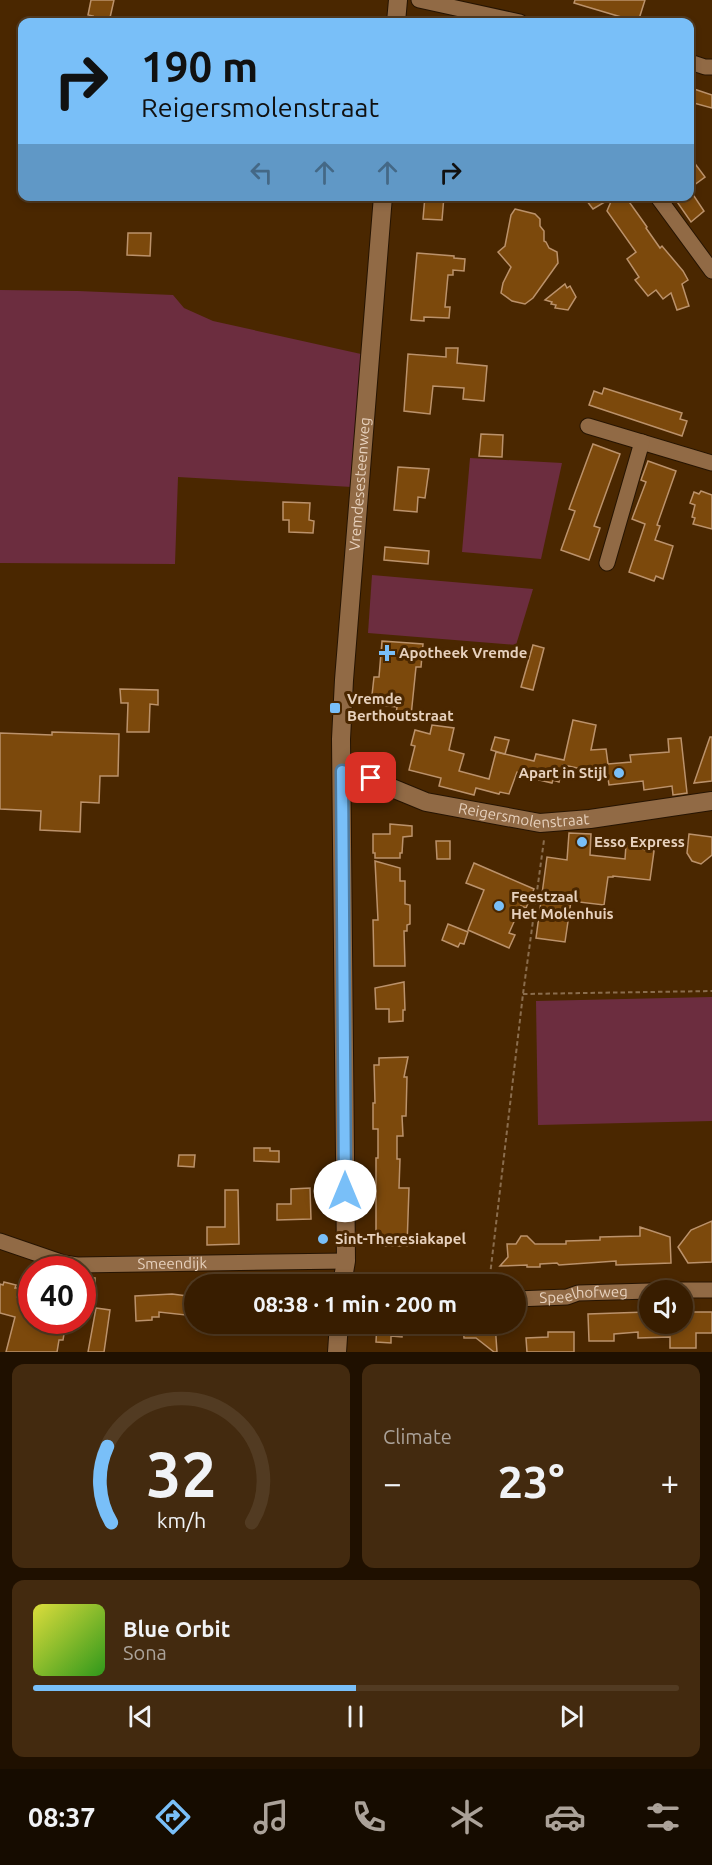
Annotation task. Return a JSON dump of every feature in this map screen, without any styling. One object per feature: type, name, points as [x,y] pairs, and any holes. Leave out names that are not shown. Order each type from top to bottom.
[{"type":"street","points":[[396,18],[398,0]]},
{"type":"street","points":[[419,0],[502,18]]},
{"type":"street","points":[[694,63],[712,67]]},
{"type":"street","name":"Vremdesesteenweg","points":[[344,1274],[346,1261],[342,771],[344,680],[383,201]]},
{"type":"street","points":[[661,201],[712,272]]},
{"type":"street","points":[[588,426],[712,463]]},
{"type":"street","points":[[607,563],[642,442]]},
{"type":"street","name":"Reigersmolenstraat","points":[[342,771],[371,778],[426,802],[546,823],[712,801]]},
{"type":"street","name":"Smeendijk","points":[[0,1241],[64,1263],[77,1265],[346,1261]]},
{"type":"street","points":[[693,1290],[712,1290]]},
{"type":"street","name":"Speelhofweg","points":[[526,1299],[567,1297],[578,1293],[639,1291]]},
{"type":"street","points":[[337,1352],[338,1334]]},
{"type":"path","points":[[490,1274],[546,823]]},
{"type":"path","points":[[524,994],[712,991]]},
{"type":"shaded area","points":[[0,290],[173,295],[184,308],[213,321],[361,354],[352,487],[178,477],[175,564],[0,563]]},
{"type":"shaded area","points":[[470,458],[562,463],[541,559],[462,552]]},
{"type":"shaded area","points":[[372,575],[533,589],[516,645],[368,633]]},
{"type":"shaded area","points":[[712,997],[712,1121],[538,1125],[536,1001]]},
{"type":"building","points":[[91,0],[114,0],[110,18],[92,18],[93,16],[88,15]]},
{"type":"building","points":[[575,0],[645,0],[639,18],[625,18],[574,3]]},
{"type":"building","points":[[694,89],[712,95],[712,108],[694,103]]},
{"type":"building","points":[[696,165],[705,177],[694,185]]},
{"type":"building","points":[[694,196],[704,211],[691,222],[676,201],[694,201]]},
{"type":"building","points":[[425,201],[444,201],[442,220],[423,219]]},
{"type":"building","points":[[587,201],[606,201],[593,209]]},
{"type":"building","points":[[611,201],[629,201],[660,248],[662,246],[683,271],[688,280],[682,284],[689,306],[677,310],[671,293],[663,299],[656,290],[648,296],[635,280],[639,277],[627,259],[636,252],[607,211]]},
{"type":"building","points":[[515,209],[535,214],[540,219],[544,241],[549,248],[557,252],[558,263],[533,298],[525,304],[512,301],[501,293],[511,267],[498,252],[505,246],[511,215]]},
{"type":"building","points":[[128,233],[151,233],[150,256],[127,255]]},
{"type":"building","points":[[417,253],[465,259],[464,271],[453,270],[453,275],[448,275],[445,307],[450,307],[449,318],[424,317],[424,321],[411,320]]},
{"type":"building","points":[[565,284],[567,288],[570,286],[576,297],[568,310],[555,308],[556,305],[545,300]]},
{"type":"building","points":[[446,348],[458,348],[457,363],[487,366],[484,401],[463,399],[464,388],[433,386],[430,414],[404,411],[408,354],[446,357]]},
{"type":"building","points":[[604,388],[682,413],[680,419],[687,421],[682,436],[589,405],[594,391],[602,394]]},
{"type":"building","points":[[481,434],[503,435],[502,457],[479,456]]},
{"type":"building","points":[[593,444],[620,454],[594,526],[600,528],[589,560],[561,550],[575,511],[569,509]]},
{"type":"building","points":[[648,461],[676,471],[657,525],[660,526],[655,540],[673,546],[663,579],[656,576],[654,581],[629,572],[645,524],[632,519],[646,482],[641,480]]},
{"type":"building","points":[[398,467],[429,469],[425,498],[418,497],[417,512],[394,510]]},
{"type":"building","points":[[701,491],[712,495],[712,529],[693,524],[695,505],[690,503],[694,492],[699,494]]},
{"type":"building","points":[[283,502],[310,503],[309,520],[314,521],[313,533],[289,532],[289,520],[283,520]]},
{"type":"building","points":[[385,547],[429,551],[428,564],[384,560]]},
{"type":"building","points":[[382,641],[423,644],[421,667],[416,667],[411,716],[396,714],[397,707],[371,704],[374,677],[379,677]]},
{"type":"building","points":[[533,645],[544,648],[533,690],[521,687]]},
{"type":"building","points":[[120,689],[158,690],[158,705],[150,704],[149,732],[127,732],[128,703],[121,703]]},
{"type":"building","points":[[573,720],[596,725],[591,750],[606,749],[608,764],[631,762],[630,755],[669,752],[668,739],[681,738],[687,793],[673,795],[672,786],[644,790],[643,781],[609,785],[607,771],[596,772],[563,765],[559,782],[539,780],[540,777],[517,772],[509,794],[476,788],[474,795],[439,786],[441,778],[409,770],[415,746],[411,745],[415,730],[430,734],[432,725],[454,728],[449,750],[464,754],[459,771],[489,779],[496,752],[534,761],[536,754],[564,760]]},
{"type":"building","points":[[52,732],[119,734],[118,776],[100,776],[99,803],[81,802],[80,832],[40,830],[41,811],[0,809],[0,733],[52,735]]},
{"type":"building","points":[[495,737],[509,740],[505,754],[491,750]]},
{"type":"building","points":[[710,737],[712,737],[712,781],[694,783]]},
{"type":"building","points":[[390,824],[412,826],[412,836],[403,837],[400,858],[375,858],[373,834],[390,834]]},
{"type":"building","points":[[569,833],[591,834],[590,855],[625,859],[626,845],[642,846],[642,849],[654,851],[650,880],[608,877],[604,905],[571,901],[565,942],[536,938],[547,857],[567,860]]},
{"type":"building","points":[[689,834],[712,837],[712,855],[701,864],[692,861],[687,853]]},
{"type":"building","points":[[436,841],[450,841],[450,859],[437,859]]},
{"type":"building","points":[[375,861],[400,868],[400,881],[405,881],[405,904],[410,905],[410,924],[407,925],[407,931],[404,931],[405,966],[374,966],[373,920],[378,920]]},
{"type":"building","name":"Feestzaal Het Molenhuis","points":[[474,863],[534,889],[526,908],[521,906],[509,933],[515,935],[509,948],[468,930],[484,890],[466,883]]},
{"type":"building","points":[[448,924],[468,932],[464,944],[460,943],[458,947],[442,940]]},
{"type":"building","points":[[404,982],[403,1021],[389,1022],[389,1009],[376,1009],[375,988]]},
{"type":"building","points":[[408,1057],[404,1077],[407,1077],[406,1116],[402,1116],[403,1136],[397,1136],[397,1159],[400,1159],[399,1188],[409,1188],[407,1246],[385,1246],[385,1238],[376,1238],[378,1129],[373,1129],[374,1065],[379,1065],[379,1058]]},
{"type":"building","points":[[254,1148],[270,1148],[270,1151],[279,1151],[279,1162],[254,1161]]},
{"type":"building","points":[[179,1155],[195,1155],[194,1167],[178,1166]]},
{"type":"building","points":[[310,1188],[311,1219],[277,1220],[277,1204],[291,1204],[291,1189]]},
{"type":"building","points":[[225,1190],[238,1190],[239,1244],[207,1245],[207,1227],[225,1227]]},
{"type":"building","points":[[712,1221],[712,1262],[688,1263],[678,1247],[691,1230]]},
{"type":"building","points":[[640,1227],[670,1237],[671,1263],[616,1265],[616,1261],[540,1264],[540,1267],[500,1266],[508,1257],[507,1244],[516,1244],[521,1236],[527,1236],[535,1244],[566,1244],[566,1241],[600,1240],[600,1237],[640,1236]]},
{"type":"building","points":[[4,1282],[16,1285],[15,1288],[18,1288],[18,1334],[64,1334],[63,1340],[59,1340],[57,1352],[6,1352],[15,1317],[0,1313],[0,1284],[3,1285]]},
{"type":"building","points":[[135,1296],[184,1296],[184,1315],[159,1312],[159,1317],[152,1317],[152,1320],[136,1321]]},
{"type":"building","points":[[96,1308],[110,1310],[104,1352],[88,1352],[91,1334],[96,1334]]},
{"type":"building","points":[[639,1312],[639,1334],[693,1334],[693,1312],[712,1312],[712,1333],[696,1333],[696,1348],[670,1348],[670,1337],[638,1338],[638,1332],[614,1334],[614,1341],[589,1341],[588,1314]]},
{"type":"building","points":[[548,1332],[574,1332],[574,1352],[527,1352],[526,1338],[548,1337]]},
{"type":"building","points":[[376,1334],[402,1334],[402,1337],[391,1336],[391,1343],[376,1342]]},
{"type":"building","points":[[464,1334],[496,1334],[497,1352],[476,1338],[464,1338]]},
{"type":"place","name":"Apotheek Vremde","points":[[387,653]]},
{"type":"place","name":"Vremde Berthoutstraat","points":[[335,708]]},
{"type":"place","name":"Apart in Stijl","points":[[619,773]]},
{"type":"place","name":"Esso Express","points":[[582,842]]},
{"type":"place","name":"Feestzaal Het Molenhuis","points":[[499,906]]},
{"type":"place","name":"Sint-Theresiakapel","points":[[323,1239]]},
{"type":"route","points":[[345,1191],[342,771],[371,778]]}]
